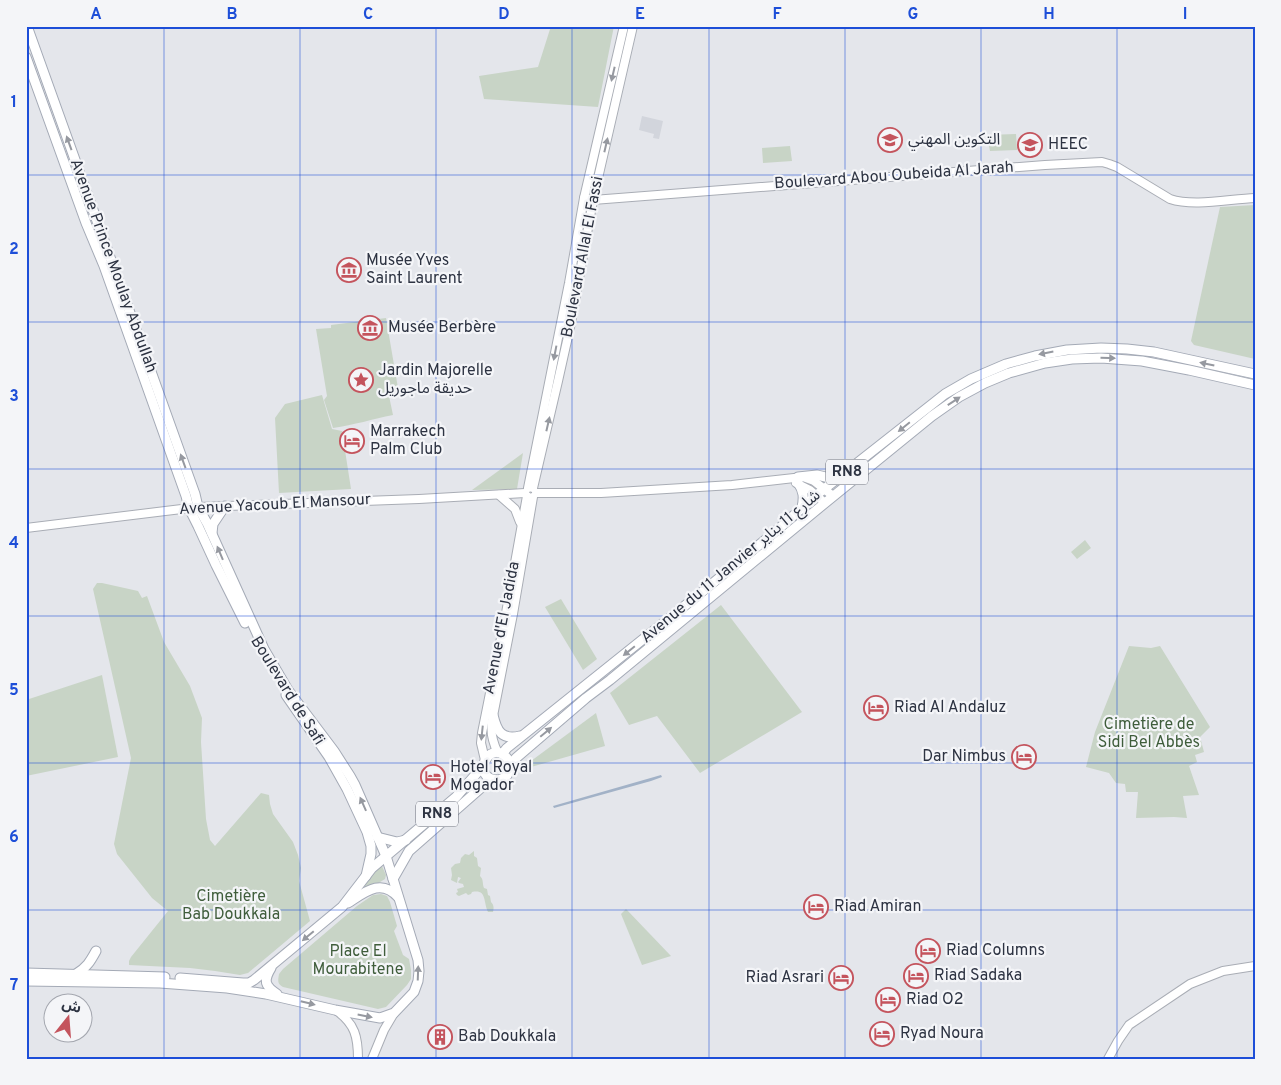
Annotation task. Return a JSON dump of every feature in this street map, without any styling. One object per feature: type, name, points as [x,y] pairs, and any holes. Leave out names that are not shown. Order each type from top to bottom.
[{"type":"main road","name":"Avenue Prince Moulay Abdullah","points":[[27,26],[162,414],[188,508]]},
{"type":"main road","name":"Boulevard Allal El Fassi","points":[[530,493],[584,198],[624,26]]},
{"type":"main road","name":"Boulevard Allal El Fassi","points":[[530,493],[569,333],[593,200],[633,26]]},
{"type":"main road","name":"Avenue Prince Moulay Abdullah","points":[[26,57],[86,223],[195,494],[198,507]]},
{"type":"main road","name":"Boulevard Abou Oubeida Al Jarah","points":[[584,198],[593,200],[1102,162],[1117,167],[1170,200],[1181,202],[1255,198]]},
{"type":"main road","name":"Avenue du 11 Janvier شارع 11 يناير","points":[[500,753],[707,588],[817,495],[946,394],[981,374],[1006,364],[1035,356],[1080,348],[1107,348],[1154,352],[1255,374]]},
{"type":"main road","name":"Avenue du 11 Janvier شارع 11 يناير","points":[[510,764],[586,698],[932,416],[959,397],[990,380],[1035,366],[1081,358],[1142,361],[1255,385]]},
{"type":"main road","points":[[802,507],[804,493],[798,480],[817,476],[838,480]]},
{"type":"main road","name":"Avenue Yacoub El Mansour","points":[[26,528],[198,507],[530,493],[601,493],[732,485],[782,479],[810,479],[833,496]]},
{"type":"main road","name":"Avenue Yacoub El Mansour","points":[[798,480],[824,503]]},
{"type":"main road","name":"Avenue d'El Jadida","points":[[484,763],[481,743],[482,734],[521,525],[530,493]]},
{"type":"main road","name":"Avenue d'El Jadida","points":[[500,753],[493,740],[491,730],[492,715],[514,614],[530,493]]},
{"type":"main road","points":[[499,495],[515,509],[521,525]]},
{"type":"main road","points":[[212,533],[214,524],[225,506]]},
{"type":"main road","name":"Boulevard de Safi","points":[[198,507],[212,533],[251,629]]},
{"type":"main road","name":"Boulevard de Safi","points":[[188,508],[216,565],[286,691],[350,776],[351,787],[371,846],[366,876]]},
{"type":"main road","points":[[492,715],[496,727],[503,735],[510,737],[523,735]]},
{"type":"main road","points":[[500,753],[507,758],[510,764]]},
{"type":"main road","name":"RN8","points":[[26,973],[192,978],[227,982],[251,982],[342,907],[372,868],[456,797],[490,754],[500,753]]},
{"type":"main road","points":[[484,763],[484,772],[487,776],[492,780],[498,780]]},
{"type":"main road","name":"RN8","points":[[393,879],[410,850],[483,786],[502,779],[508,774],[510,764]]},
{"type":"main road","name":"Boulevard de Safi","points":[[351,787],[386,856],[418,960],[419,974],[414,992],[394,1013]]},
{"type":"main road","points":[[377,837],[397,842],[406,840]]},
{"type":"main road","points":[[342,907],[363,894],[378,888],[388,889],[399,899]]},
{"type":"main road","points":[[76,974],[90,963],[96,951]]},
{"type":"main road","points":[[274,964],[268,974],[266,983],[269,988],[281,997]]},
{"type":"main road","points":[[1108,1059],[1129,1025],[1190,984],[1223,971],[1255,966]]},
{"type":"main road","points":[[26,981],[189,984],[281,997],[378,1018],[394,1013]]},
{"type":"main road","points":[[335,1010],[346,1018],[353,1028],[357,1040],[358,1059]]},
{"type":"main road","points":[[372,1059],[384,1030],[394,1013]]},
{"type":"shaded area","points":[[642,116],[663,121],[659,139],[653,138],[654,134],[639,130]]},
{"type":"green space","points":[[551,26],[614,26],[598,107],[484,99],[479,76],[538,67]]},
{"type":"green space","points":[[1016,134],[1017,150],[990,151],[987,135]]},
{"type":"green space","points":[[790,146],[792,161],[763,163],[762,148]]},
{"type":"green space","points":[[1255,205],[1255,359],[1194,345],[1191,341],[1220,207]]},
{"type":"green space","name":"Jardin Majorelle حديقة ماجوريل","points":[[386,318],[399,394],[389,396],[393,415],[333,428],[324,400],[327,396],[316,329],[331,328],[331,325]]},
{"type":"green space","points":[[322,395],[332,429],[342,431],[351,489],[279,493],[275,418],[285,404]]},
{"type":"green space","points":[[523,453],[517,489],[472,490]]},
{"type":"green space","points":[[1085,540],[1091,548],[1077,559],[1071,552]]},
{"type":"green space","name":"Cimetière Bab Doukkala","points":[[97,583],[138,591],[142,598],[147,596],[164,642],[190,686],[202,718],[201,742],[206,819],[210,840],[215,846],[261,793],[269,795],[273,814],[293,842],[301,868],[299,881],[310,921],[248,973],[240,975],[190,968],[129,965],[131,957],[168,911],[152,898],[117,854],[114,844],[131,758],[93,589]]},
{"type":"green space","points":[[561,599],[597,659],[583,670],[545,607]]},
{"type":"green space","points":[[721,605],[802,712],[700,773],[657,716],[629,725],[610,693]]},
{"type":"green space","name":"Cimetière de Sidi Bel Abbès","points":[[1129,646],[1151,648],[1160,646],[1210,727],[1200,737],[1204,752],[1195,755],[1197,762],[1189,766],[1199,795],[1183,796],[1187,818],[1136,818],[1138,792],[1126,792],[1125,784],[1116,783],[1109,773],[1086,767],[1095,732]]},
{"type":"green space","points":[[102,675],[118,757],[26,776],[26,700]]},
{"type":"green space","points":[[596,713],[605,746],[531,767],[531,761]]},
{"type":"green space","points":[[474,851],[478,866],[481,868],[480,876],[484,888],[487,889],[494,908],[493,912],[488,912],[484,897],[480,892],[457,895],[457,889],[464,887],[463,884],[458,882],[461,878],[458,877],[457,883],[451,880],[451,868],[455,864],[460,863],[461,858],[465,854],[469,855]]},
{"type":"green space","points":[[381,864],[386,875],[385,879],[352,899],[375,870]]},
{"type":"green space","name":"Place El Mourabitene","points":[[381,894],[387,896],[390,902],[397,926],[394,931],[403,955],[409,959],[411,970],[411,979],[407,985],[386,1007],[378,1009],[280,985],[278,980],[279,974],[283,969],[357,906],[373,895]]},
{"type":"green space","points":[[626,909],[671,956],[642,965],[621,914]]},
{"type":"water","points":[[661,775],[662,777],[651,781],[554,808],[553,806]]},
{"type":"place","name":"التكوين المهني","points":[[890,140]]},
{"type":"place","name":"HEEC","points":[[1030,145]]},
{"type":"place","name":"Musée Yves Saint Laurent","points":[[349,270]]},
{"type":"place","name":"Musée Berbère","points":[[370,328]]},
{"type":"place","name":"Jardin Majorelle حديقة ماجوريل","points":[[361,380]]},
{"type":"place","name":"Marrakech Palm Club","points":[[352,441]]},
{"type":"place","name":"Riad Al Andaluz","points":[[876,708]]},
{"type":"place","name":"Dar Nimbus","points":[[1024,757]]},
{"type":"place","name":"Hotel Royal Mogador","points":[[433,777]]},
{"type":"place","name":"Riad Amiran","points":[[816,907]]},
{"type":"place","name":"Riad Columns","points":[[928,951]]},
{"type":"place","name":"Riad Sadaka","points":[[916,976]]},
{"type":"place","name":"Riad Asrari","points":[[841,978]]},
{"type":"place","name":"Riad O2","points":[[888,1000]]},
{"type":"place","name":"Ryad Noura","points":[[882,1034]]},
{"type":"place","name":"Bab Doukkala","points":[[440,1037]]}]
